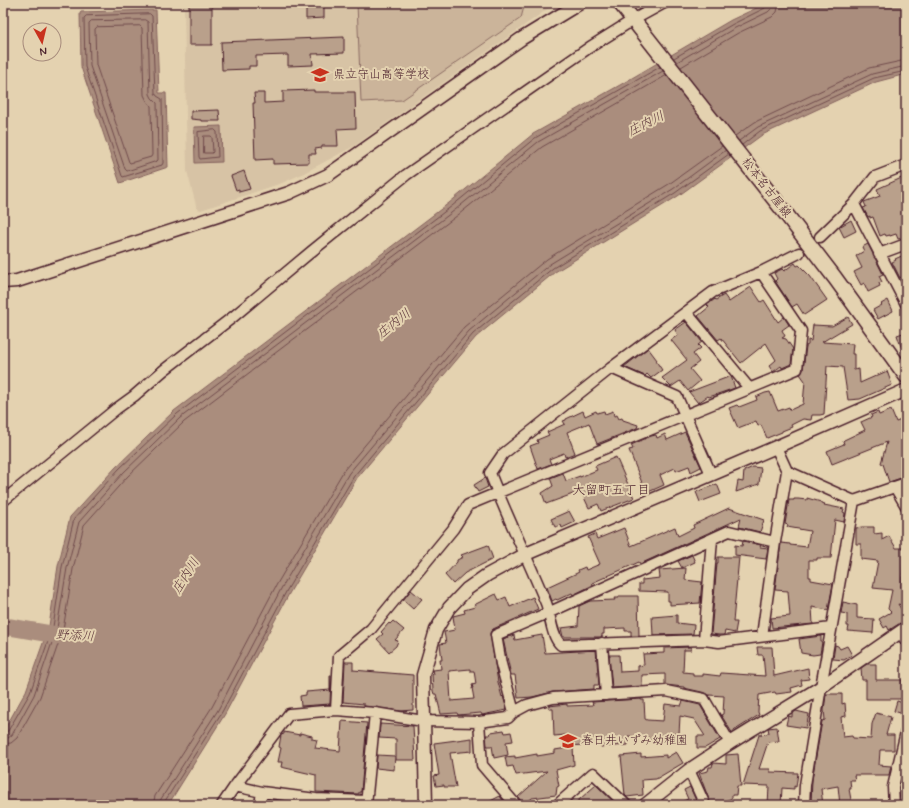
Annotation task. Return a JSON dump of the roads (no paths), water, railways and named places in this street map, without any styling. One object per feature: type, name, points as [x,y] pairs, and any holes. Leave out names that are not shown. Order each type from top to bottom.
[{"type":"main road","name":"松本名古屋線","points":[[620,3],[783,209],[906,376]]},
{"type":"street","points":[[3,282],[17,281],[289,194],[328,175],[521,39],[580,3]]},
{"type":"street","points":[[3,501],[134,396],[164,370],[233,317],[406,175],[590,47],[633,20],[664,3]]},
{"type":"street","points":[[820,237],[854,204],[875,177],[906,165]]},
{"type":"street","points":[[854,204],[906,304]]},
{"type":"street","points":[[879,254],[906,244]]},
{"type":"street","points":[[799,253],[761,272],[713,292],[611,368],[503,454],[490,473],[550,612],[555,640],[561,645],[704,640],[719,642],[831,628]]},
{"type":"street","points":[[336,710],[339,656],[371,628],[452,529],[468,505],[797,369],[800,331],[761,272]]},
{"type":"street","points":[[686,312],[749,388]]},
{"type":"street","points":[[611,368],[677,397],[711,474]]},
{"type":"street","points":[[426,805],[423,675],[436,630],[449,608],[467,589],[487,575],[526,554],[906,390]]},
{"type":"street","points":[[762,636],[775,542],[787,471],[776,447]]},
{"type":"street","points":[[787,471],[854,501],[906,483]]},
{"type":"street","points":[[895,487],[906,506]]},
{"type":"street","points":[[804,805],[805,785],[821,687],[854,501]]},
{"type":"street","points":[[514,712],[496,635],[728,531],[775,542]]},
{"type":"street","points":[[704,640],[712,539]]},
{"type":"street","points":[[645,805],[689,770],[730,742],[821,687],[904,633]]},
{"type":"street","points":[[602,643],[606,695]]},
{"type":"street","points":[[222,805],[289,714],[336,710],[374,713],[423,721],[479,722],[508,718],[514,712],[527,705],[553,698],[666,691],[704,699],[730,742]]},
{"type":"street","points":[[235,786],[316,802],[366,803],[374,713]]},
{"type":"street","points":[[479,722],[482,765],[516,805]]},
{"type":"street","points":[[894,805],[893,787],[905,743],[906,732]]},
{"type":"street","points":[[689,770],[705,805]]},
{"type":"street","points":[[557,805],[593,773],[626,805]]},
{"type":"street","points":[[260,805],[262,792]]},
{"type":"water","name":"庄内川","points":[[767,3],[906,3],[906,74],[876,82],[762,135],[678,196],[555,272],[476,337],[357,478],[290,592],[225,714],[168,805],[3,805],[3,732],[26,691],[49,626],[58,566],[70,517],[116,467],[174,411],[449,203],[533,134],[731,20]]},
{"type":"water","points":[[156,10],[159,93],[166,93],[168,167],[120,183],[81,67],[80,12]]},
{"type":"water","points":[[221,126],[222,162],[195,163],[194,127]]},
{"type":"waterway","name":"野添川","points":[[3,627],[68,637]]},
{"type":"place","name":"県立守山高等学校","points":[[320,75]]},
{"type":"place","name":"春日井いずみ幼稚園","points":[[568,741]]},
{"type":"district","name":"大留町五丁目","points":[[611,490]]}]
